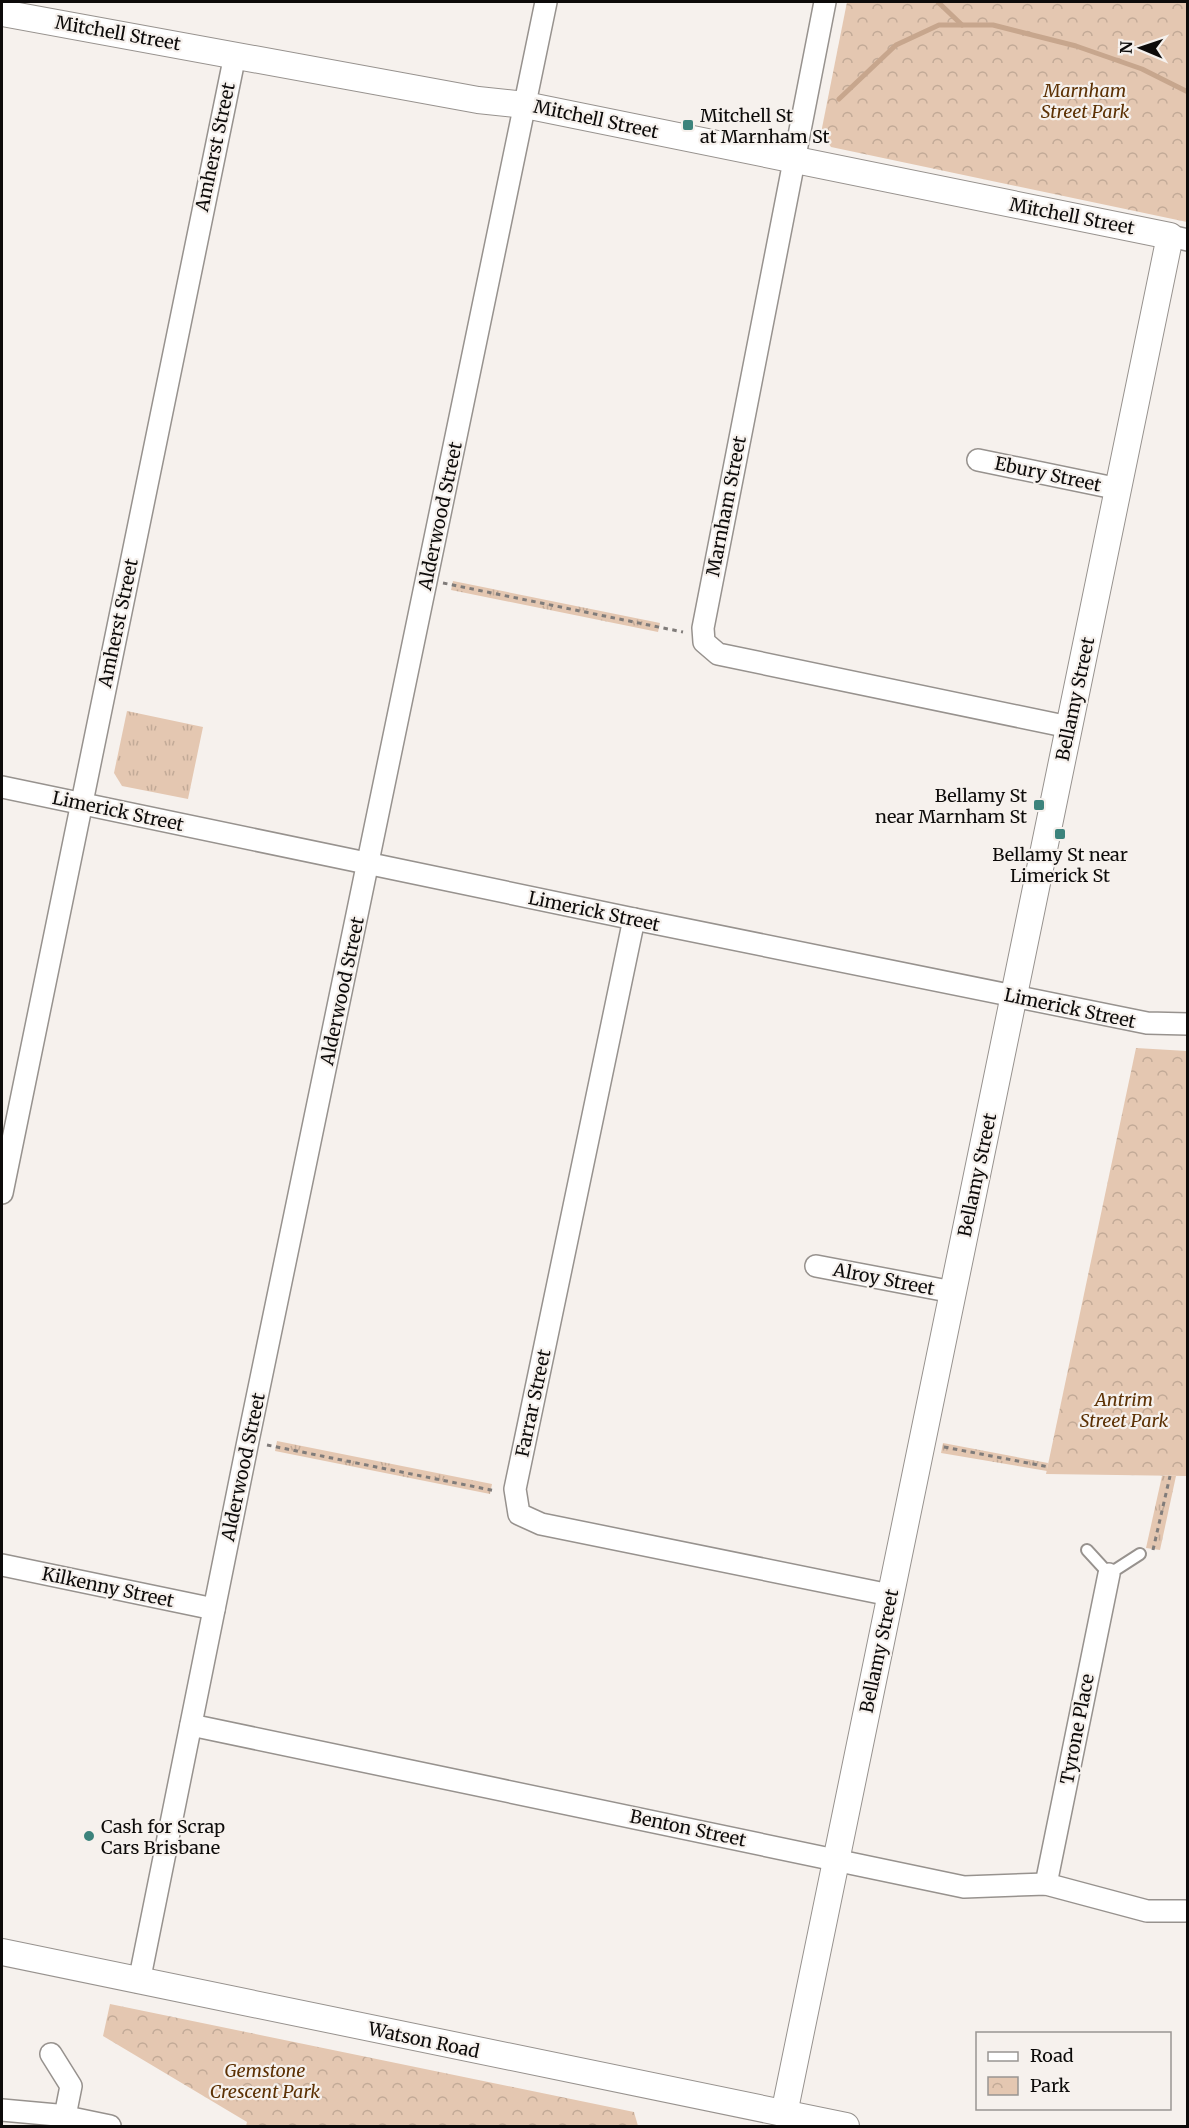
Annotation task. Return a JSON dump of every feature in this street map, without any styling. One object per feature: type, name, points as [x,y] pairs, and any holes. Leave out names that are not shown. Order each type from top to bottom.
[{"type":"street","name":"Alderwood Street","points":[[139,1982],[248,1441],[546,2]]},
{"type":"street","name":"Marnham Street","points":[[703,628],[825,2]]},
{"type":"street","name":"Mitchell Street","points":[[2,13],[478,100],[525,105],[1179,238]]},
{"type":"street","name":"Amherst Street","points":[[2,1193],[235,54]]},
{"type":"street","name":"Bellamy Street","points":[[784,2114],[1119,489],[1179,238]]},
{"type":"street","name":"Ebury Street","points":[[978,460],[1119,489]]},
{"type":"street","points":[[703,628],[704,642],[718,654],[1069,727]]},
{"type":"street","name":"Limerick Street","points":[[2,787],[634,920],[1147,1023],[1188,1024]]},
{"type":"street","name":"Farrar Street","points":[[634,920],[515,1489],[519,1514],[541,1524],[890,1595]]},
{"type":"street","name":"Alroy Street","points":[[816,1266],[953,1292]]},
{"type":"street","name":"Kilkenny Street","points":[[2,1565],[214,1609]]},
{"type":"street","name":"Tyrone Place","points":[[1046,1884],[1109,1574]]},
{"type":"street","name":"Benton Street","points":[[191,1725],[964,1887],[1046,1884],[1146,1911],[1187,1915]]},
{"type":"street","name":"Watson Road","points":[[2,1952],[846,2127]]},
{"type":"street","points":[[51,2054],[71,2086],[59,2119]]},
{"type":"street","points":[[2,2110],[110,2127]]},
{"type":"lane","points":[[1087,1550],[1109,1574],[1140,1554]]},
{"type":"path","points":[[427,579],[680,633],[703,628]]},
{"type":"path","points":[[248,1441],[492,1491],[515,1489]]},
{"type":"path","points":[[921,1442],[1050,1467]]},
{"type":"path","points":[[1140,1554],[1155,1548],[1170,1476]]},
{"type":"green space","name":"Marnham Street Park","points":[[847,2],[1187,2],[1187,222],[831,147],[821,133]]},
{"type":"green space","points":[[453,581],[660,623],[658,632],[451,590]]},
{"type":"green space","points":[[127,711],[203,727],[188,799],[122,786],[114,773]]},
{"type":"green space","name":"Antrim Street Park","points":[[1136,1048],[1187,1051],[1187,1476],[1046,1474]]},
{"type":"green space","points":[[277,1441],[492,1484],[490,1494],[275,1451]]},
{"type":"green space","points":[[943,1443],[1048,1463],[1047,1471],[941,1453]]},
{"type":"green space","points":[[1162,1476],[1176,1476],[1160,1550],[1146,1548]]},
{"type":"green space","name":"Gemstone Crescent Park","points":[[110,2004],[634,2112],[638,2126],[246,2126],[247,2122],[103,2036]]},
{"type":"waterway","points":[[938,2],[962,25]]},
{"type":"waterway","points":[[839,99],[896,45],[939,25],[993,25],[1076,46],[1142,69],[1188,92]]},
{"type":"place","name":"Mitchell St at Marnham St","points":[[688,125]]},
{"type":"place","name":"Bellamy St near Marnham St","points":[[1039,805]]},
{"type":"place","name":"Bellamy St near Limerick St","points":[[1060,834]]},
{"type":"place","name":"Cash for Scrap Cars Brisbane","points":[[89,1836]]}]
